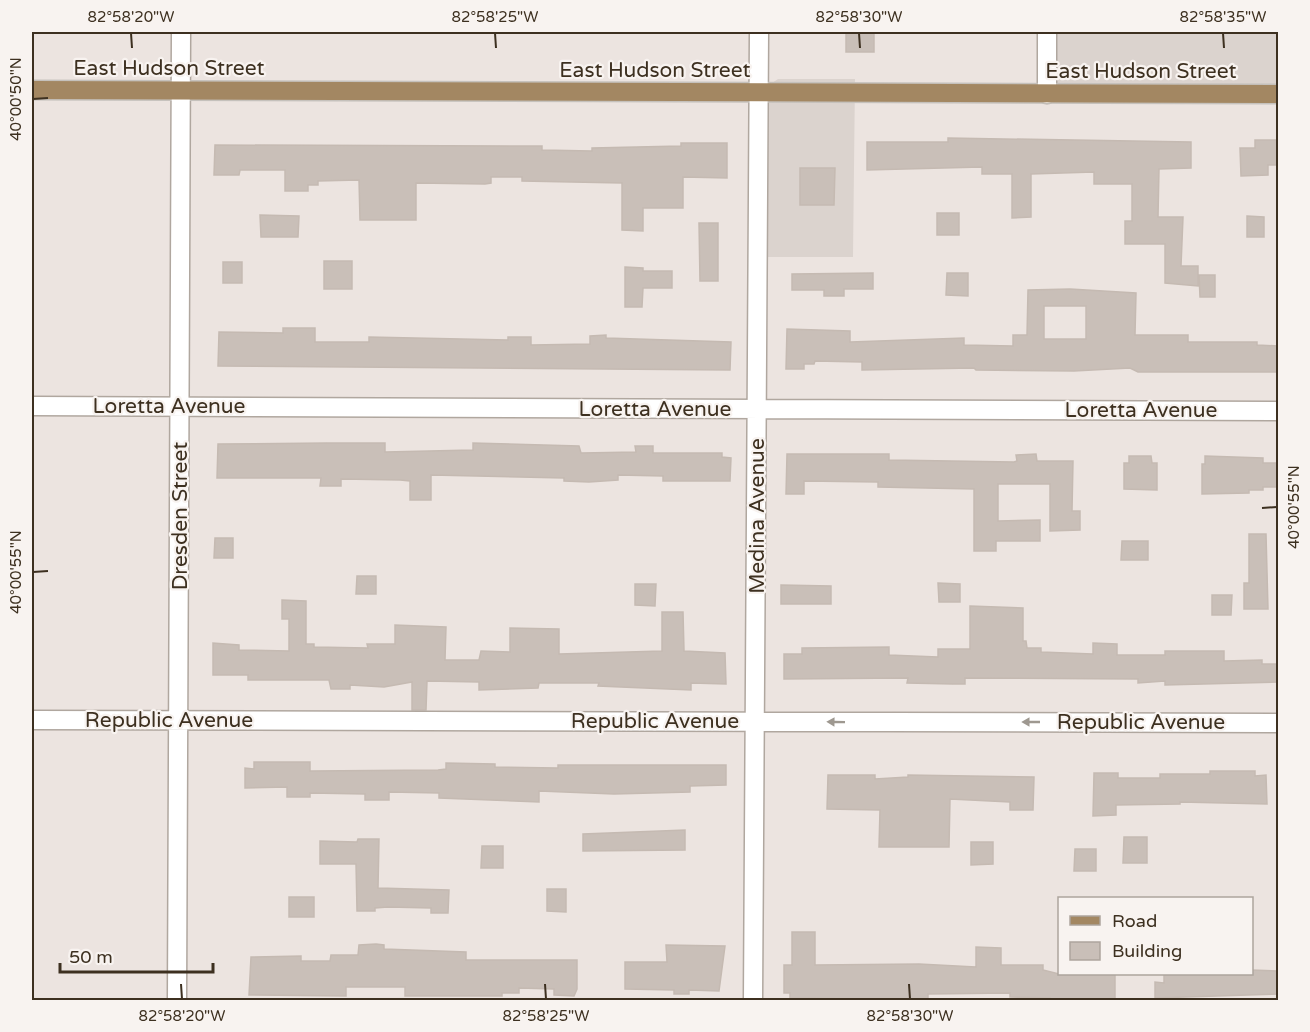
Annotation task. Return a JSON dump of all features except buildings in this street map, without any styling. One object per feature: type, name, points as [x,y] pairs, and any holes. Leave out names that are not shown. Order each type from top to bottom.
[{"type":"main road","name":"East Hudson Street","points":[[32,90],[1278,94]]},
{"type":"street","name":"Dresden Street","points":[[177,1000],[181,32]]},
{"type":"street","name":"Medina Avenue","points":[[753,1000],[759,32]]},
{"type":"street","points":[[1047,32],[1047,94]]},
{"type":"street","name":"Loretta Avenue","points":[[32,406],[1278,411]]},
{"type":"street","name":"Republic Avenue","points":[[32,720],[1278,723]]},
{"type":"shaded area","points":[[1048,32],[1278,32],[1278,93],[1047,95]]},
{"type":"shaded area","points":[[778,79],[855,79],[853,257],[758,257],[754,95]]}]
